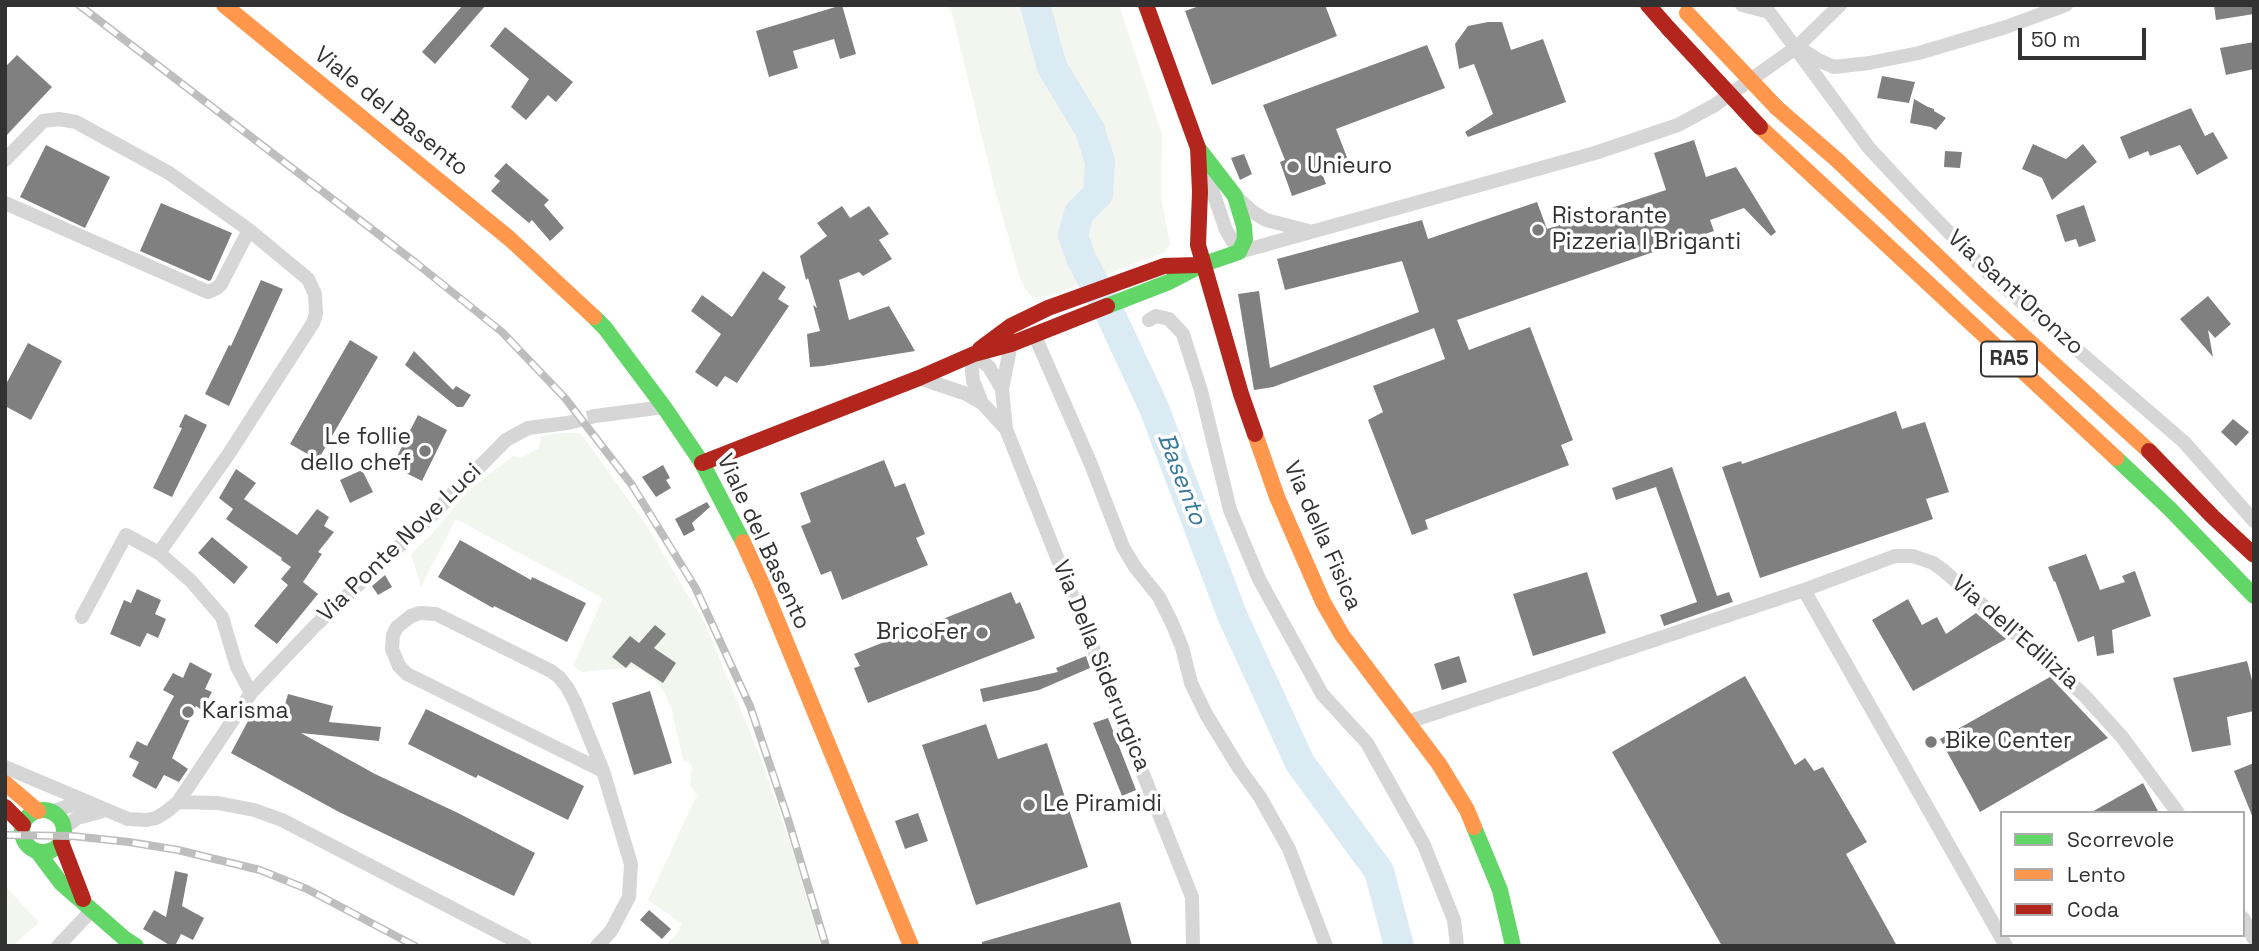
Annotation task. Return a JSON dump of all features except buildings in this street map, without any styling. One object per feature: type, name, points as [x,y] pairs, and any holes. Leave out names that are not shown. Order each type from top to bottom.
[{"type":"main road","name":"Viale del Basento","points":[[224,5],[510,239],[605,328],[664,407],[702,463],[763,586],[911,946]]},
{"type":"main road","name":"Via della Fisica","points":[[1146,5],[1198,148],[1198,245],[1258,447],[1300,553],[1323,602],[1342,635],[1453,787],[1479,835],[1500,890],[1513,946]]},
{"type":"main road","name":"RA5","points":[[1648,5],[1760,128],[2169,508],[2254,596]]},
{"type":"main road","name":"RA5","points":[[1683,9],[1777,108],[1837,160],[1977,294],[2137,439],[2254,555]]},
{"type":"main road","name":"Via della Fisica","points":[[1198,148],[1235,195],[1245,239],[1239,252]]},
{"type":"main road","points":[[974,354],[1011,326],[1048,308],[1239,252]]},
{"type":"main road","points":[[702,463],[974,354],[1012,344],[1166,274]]},
{"type":"main road","points":[[8,773],[44,812],[61,822],[62,835],[88,906]]},
{"type":"main road","points":[[5,807],[23,825]]},
{"type":"main road","points":[[44,812],[31,814],[23,825],[26,844],[37,851],[61,883],[136,946]]},
{"type":"main road","points":[[37,851],[50,851],[62,835]]},
{"type":"street","name":"Via Sant'Oronzo","points":[[1742,5],[1769,12],[1869,148],[1953,237],[1988,273],[2184,442],[2254,521]]},
{"type":"street","points":[[1198,148],[1226,230],[1239,252],[1595,153],[1678,125],[1715,105],[1797,47],[1840,5]]},
{"type":"street","points":[[1797,47],[1834,67],[1869,63],[1931,50],[2066,5]]},
{"type":"street","points":[[5,160],[43,121],[59,119],[76,122],[169,173],[249,230],[308,279],[315,294],[316,314],[313,323],[228,455],[159,553]]},
{"type":"street","points":[[1235,195],[1266,220],[1311,231]]},
{"type":"street","points":[[5,203],[208,292],[221,284],[249,230]]},
{"type":"street","points":[[1149,320],[1156,316],[1169,319],[1183,334],[1202,391],[1230,510],[1259,579],[1322,694],[1367,743],[1424,845],[1454,920],[1457,946]]},
{"type":"street","points":[[1034,334],[1090,462],[1123,547],[1159,597],[1182,647],[1191,683],[1206,713],[1238,768],[1260,797],[1289,849],[1326,946]]},
{"type":"street","name":"Via Della Siderurgica","points":[[1012,344],[1002,389],[1006,429],[1192,897],[1193,946]]},
{"type":"street","name":"Via Della Siderurgica","points":[[974,354],[989,367],[1002,389]]},
{"type":"street","name":"Via Della Siderurgica","points":[[974,354],[972,370],[982,402]]},
{"type":"street","name":"Via Della Siderurgica","points":[[919,378],[982,402],[1006,429]]},
{"type":"street","points":[[595,416],[664,407]]},
{"type":"street","name":"Via Ponte Nove Luci","points":[[112,812],[128,818],[147,820],[166,812],[178,802],[251,693],[315,625],[428,519],[506,440],[528,428],[567,423]]},
{"type":"street","points":[[82,617],[126,535],[159,553],[191,581],[222,617],[237,667],[251,693]]},
{"type":"street","name":"Via dell'Edilizia","points":[[1408,722],[1804,590],[1895,556],[1913,556],[1933,563],[2084,694],[2122,737],[2178,811]]},
{"type":"street","points":[[1804,590],[2000,935]]},
{"type":"street","points":[[597,946],[611,931],[629,897],[631,864],[603,771],[575,702],[559,677],[551,671],[436,614],[420,613],[411,616],[397,627],[393,635],[392,649],[399,666],[407,674],[603,771]]},
{"type":"street","points":[[8,773],[112,812]]},
{"type":"street","points":[[178,802],[218,803],[254,810],[282,820],[525,946]]},
{"type":"street","points":[[44,812],[82,805],[112,812]]},
{"type":"street","points":[[62,835],[71,821],[82,816],[112,812]]},
{"type":"street","points":[[58,946],[88,906]]},
{"type":"street","points":[[2245,922],[2254,939]]},
{"type":"shaded area","points":[[950,5],[1119,5],[1162,134],[1161,197],[1170,244],[1165,252],[1051,295],[1034,299],[1025,289],[994,186]]},
{"type":"shaded area","points":[[579,433],[588,443],[647,526],[706,626],[761,759],[821,946],[666,946],[680,929],[681,923],[648,900],[697,795],[690,785],[692,767],[689,762],[683,760],[672,710],[655,680],[635,667],[582,672],[573,666],[603,598],[456,519],[421,587],[411,554],[469,490],[513,456],[521,458],[539,448],[541,436]]},
{"type":"shaded area","points":[[5,886],[39,922],[13,946],[5,946]]},
{"type":"waterway","name":"Basento","points":[[1035,5],[1052,67],[1090,130],[1100,162],[1098,194],[1079,213],[1073,235],[1081,258],[1154,408],[1232,615],[1300,763],[1379,871],[1399,946]]},
{"type":"tunnel","points":[[567,423],[595,416]]},
{"type":"railway","points":[[79,5],[502,332],[565,398],[632,485],[695,587],[750,706],[826,946]]},
{"type":"railway","points":[[5,835],[72,836],[129,842],[178,850],[260,870],[307,889],[415,946]]},
{"type":"traffic: fast","points":[[1107,306],[1169,282],[1204,264],[1239,252],[1245,239],[1235,196],[1198,148]]},
{"type":"traffic: fast","points":[[594,317],[664,407],[702,463],[743,542]]},
{"type":"traffic: fast","points":[[2116,458],[2169,508],[2254,596]]},
{"type":"traffic: fast","points":[[43,810],[58,816],[64,831],[58,846],[43,852],[28,846],[22,831],[28,816],[43,810]]},
{"type":"traffic: fast","points":[[1474,827],[1500,890],[1513,946]]},
{"type":"traffic: fast","points":[[37,851],[61,883],[136,946]]},
{"type":"traffic: slow","points":[[224,5],[510,239],[594,317]]},
{"type":"traffic: slow","points":[[1687,13],[1777,108]]},
{"type":"traffic: slow","points":[[1777,108],[1837,160],[1977,294],[2149,451]]},
{"type":"traffic: slow","points":[[1760,127],[2116,458]]},
{"type":"traffic: slow","points":[[1255,434],[1277,497],[1323,602],[1342,635],[1439,764],[1467,810],[1474,827]]},
{"type":"traffic: slow","points":[[743,542],[911,946]]},
{"type":"traffic: slow","points":[[5,783],[38,811]]},
{"type":"traffic: jam","points":[[1146,5],[1198,148],[1198,245],[1255,434]]},
{"type":"traffic: jam","points":[[1648,5],[1669,29]]},
{"type":"traffic: jam","points":[[1669,29],[1760,127]]},
{"type":"traffic: jam","points":[[980,349],[1011,326],[1048,308],[1164,266],[1197,265]]},
{"type":"traffic: jam","points":[[702,463],[974,354],[1011,344],[1107,306]]},
{"type":"traffic: jam","points":[[2149,451],[2254,555]]},
{"type":"traffic: jam","points":[[5,807],[23,825]]},
{"type":"traffic: jam","points":[[61,842],[83,899]]},
{"type":"place","name":"Unieuro","points":[[1293,167]]},
{"type":"place","name":"Ristorante Pizzeria I Briganti","points":[[1538,230]]},
{"type":"place","name":"Le follie dello chef","points":[[425,451]]},
{"type":"place","name":"BricoFer","points":[[982,633]]},
{"type":"place","name":"Karisma","points":[[188,712]]},
{"type":"place","name":"Bike Center","points":[[1931,742]]},
{"type":"place","name":"Le Piramidi","points":[[1029,805]]}]
